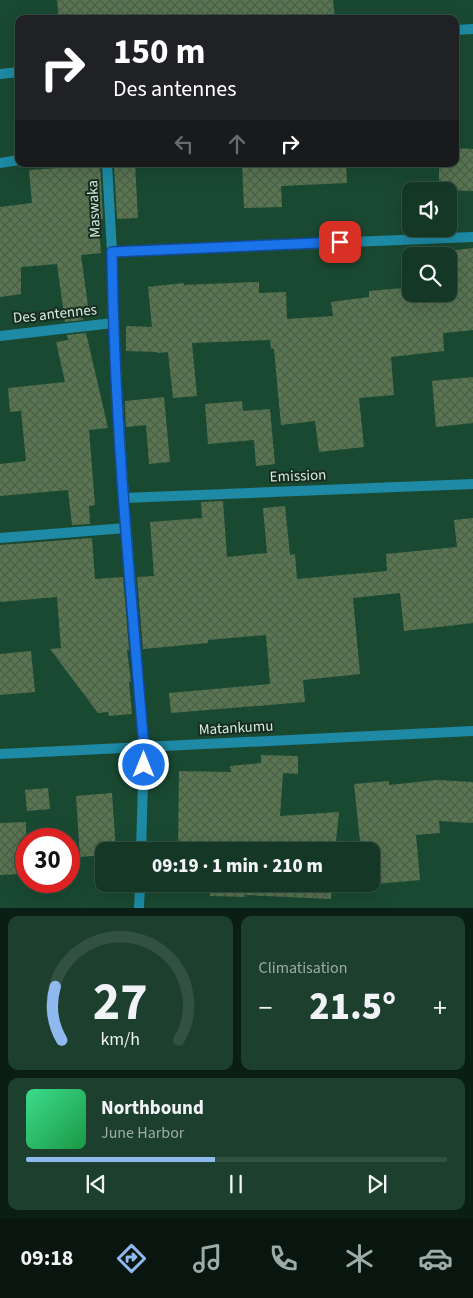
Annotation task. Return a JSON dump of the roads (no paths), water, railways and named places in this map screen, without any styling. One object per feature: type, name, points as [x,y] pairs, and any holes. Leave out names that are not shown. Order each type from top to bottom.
[{"type":"street","points":[[459,30],[473,29]]},
{"type":"street","points":[[0,74],[15,72]]},
{"type":"street","points":[[0,163],[15,161]]},
{"type":"street","name":"Maswaka","points":[[107,167],[112,252],[113,323],[124,498],[144,748],[141,842]]},
{"type":"street","points":[[112,252],[473,237]]},
{"type":"street","name":"Des antennes","points":[[0,336],[113,323]]},
{"type":"street","name":"Emission","points":[[124,498],[473,484]]},
{"type":"street","points":[[0,538],[126,528]]},
{"type":"street","name":"Matankumu","points":[[0,754],[473,731]]},
{"type":"street","points":[[139,908],[140,892]]}]
